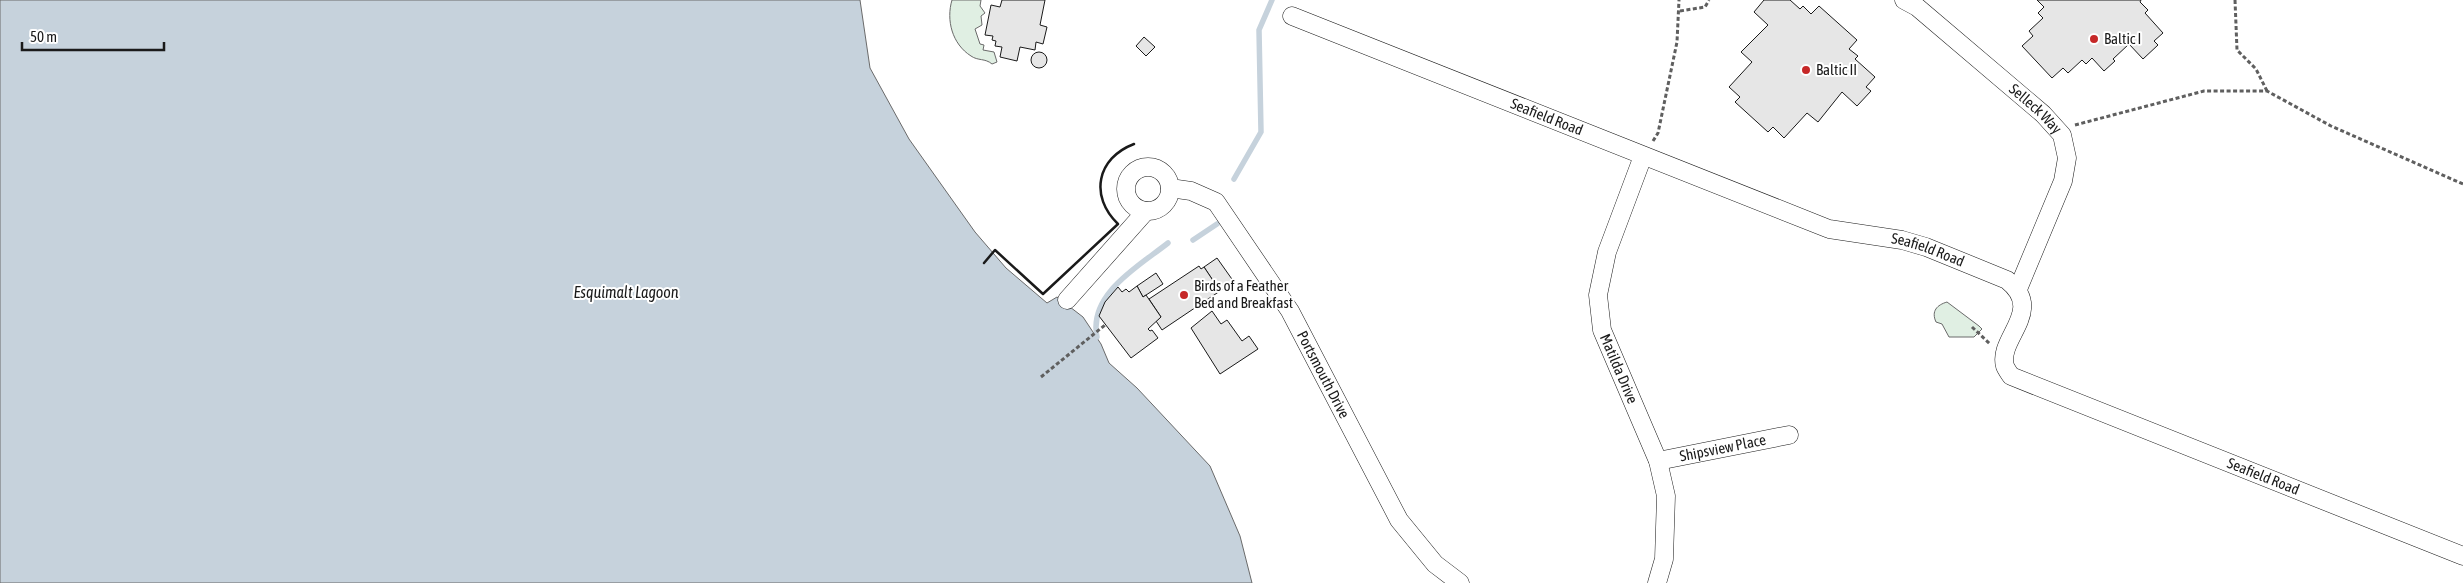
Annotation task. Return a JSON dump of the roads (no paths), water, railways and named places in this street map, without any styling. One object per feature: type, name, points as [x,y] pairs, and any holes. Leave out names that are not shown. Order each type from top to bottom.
[{"type":"street","name":"Selleck Way","points":[[1915,2],[2043,114],[2062,135],[2067,158],[2063,181],[2018,289]]},
{"type":"street","name":"Seafield Road","points":[[1292,16],[1829,229],[1902,240],[1926,246],[2007,280],[2018,289],[2023,309],[2006,352],[2005,365],[2011,376],[2463,556]]},
{"type":"street","name":"Matilda Drive","points":[[1643,156],[1607,252],[1598,296],[1602,330],[1658,461],[1666,496],[1664,560],[1657,583]]},
{"type":"street","points":[[1147,167],[1158,170],[1167,177],[1170,188],[1163,205],[1154,210],[1146,211],[1135,206],[1128,198],[1126,186],[1136,171],[1147,167]]},
{"type":"street","name":"Portsmouth Drive","points":[[1170,188],[1191,191],[1216,202],[1290,310],[1400,520],[1435,564],[1460,583]]},
{"type":"street","points":[[1067,300],[1146,211]]},
{"type":"street","name":"Shipsview Place","points":[[1658,461],[1789,434]]},
{"type":"water","name":"Esquimalt Lagoon","points":[[0,0],[860,0],[870,68],[909,139],[975,232],[1006,268],[1047,303],[1057,297],[1083,317],[1101,344],[1109,363],[1137,388],[1210,466],[1240,536],[1252,583],[0,583]]},
{"type":"waterway","points":[[1234,179],[1261,132],[1259,30],[1272,0]]},
{"type":"waterway","points":[[1193,240],[1217,224]]},
{"type":"waterway","points":[[1097,337],[1096,322],[1100,307],[1108,294],[1118,282],[1168,243]]},
{"type":"place","name":"Baltic I","points":[[2094,39]]},
{"type":"place","name":"Baltic II","points":[[1806,70]]},
{"type":"place","name":"Birds of a Feather Bed and Breakfast","points":[[1184,295]]}]
